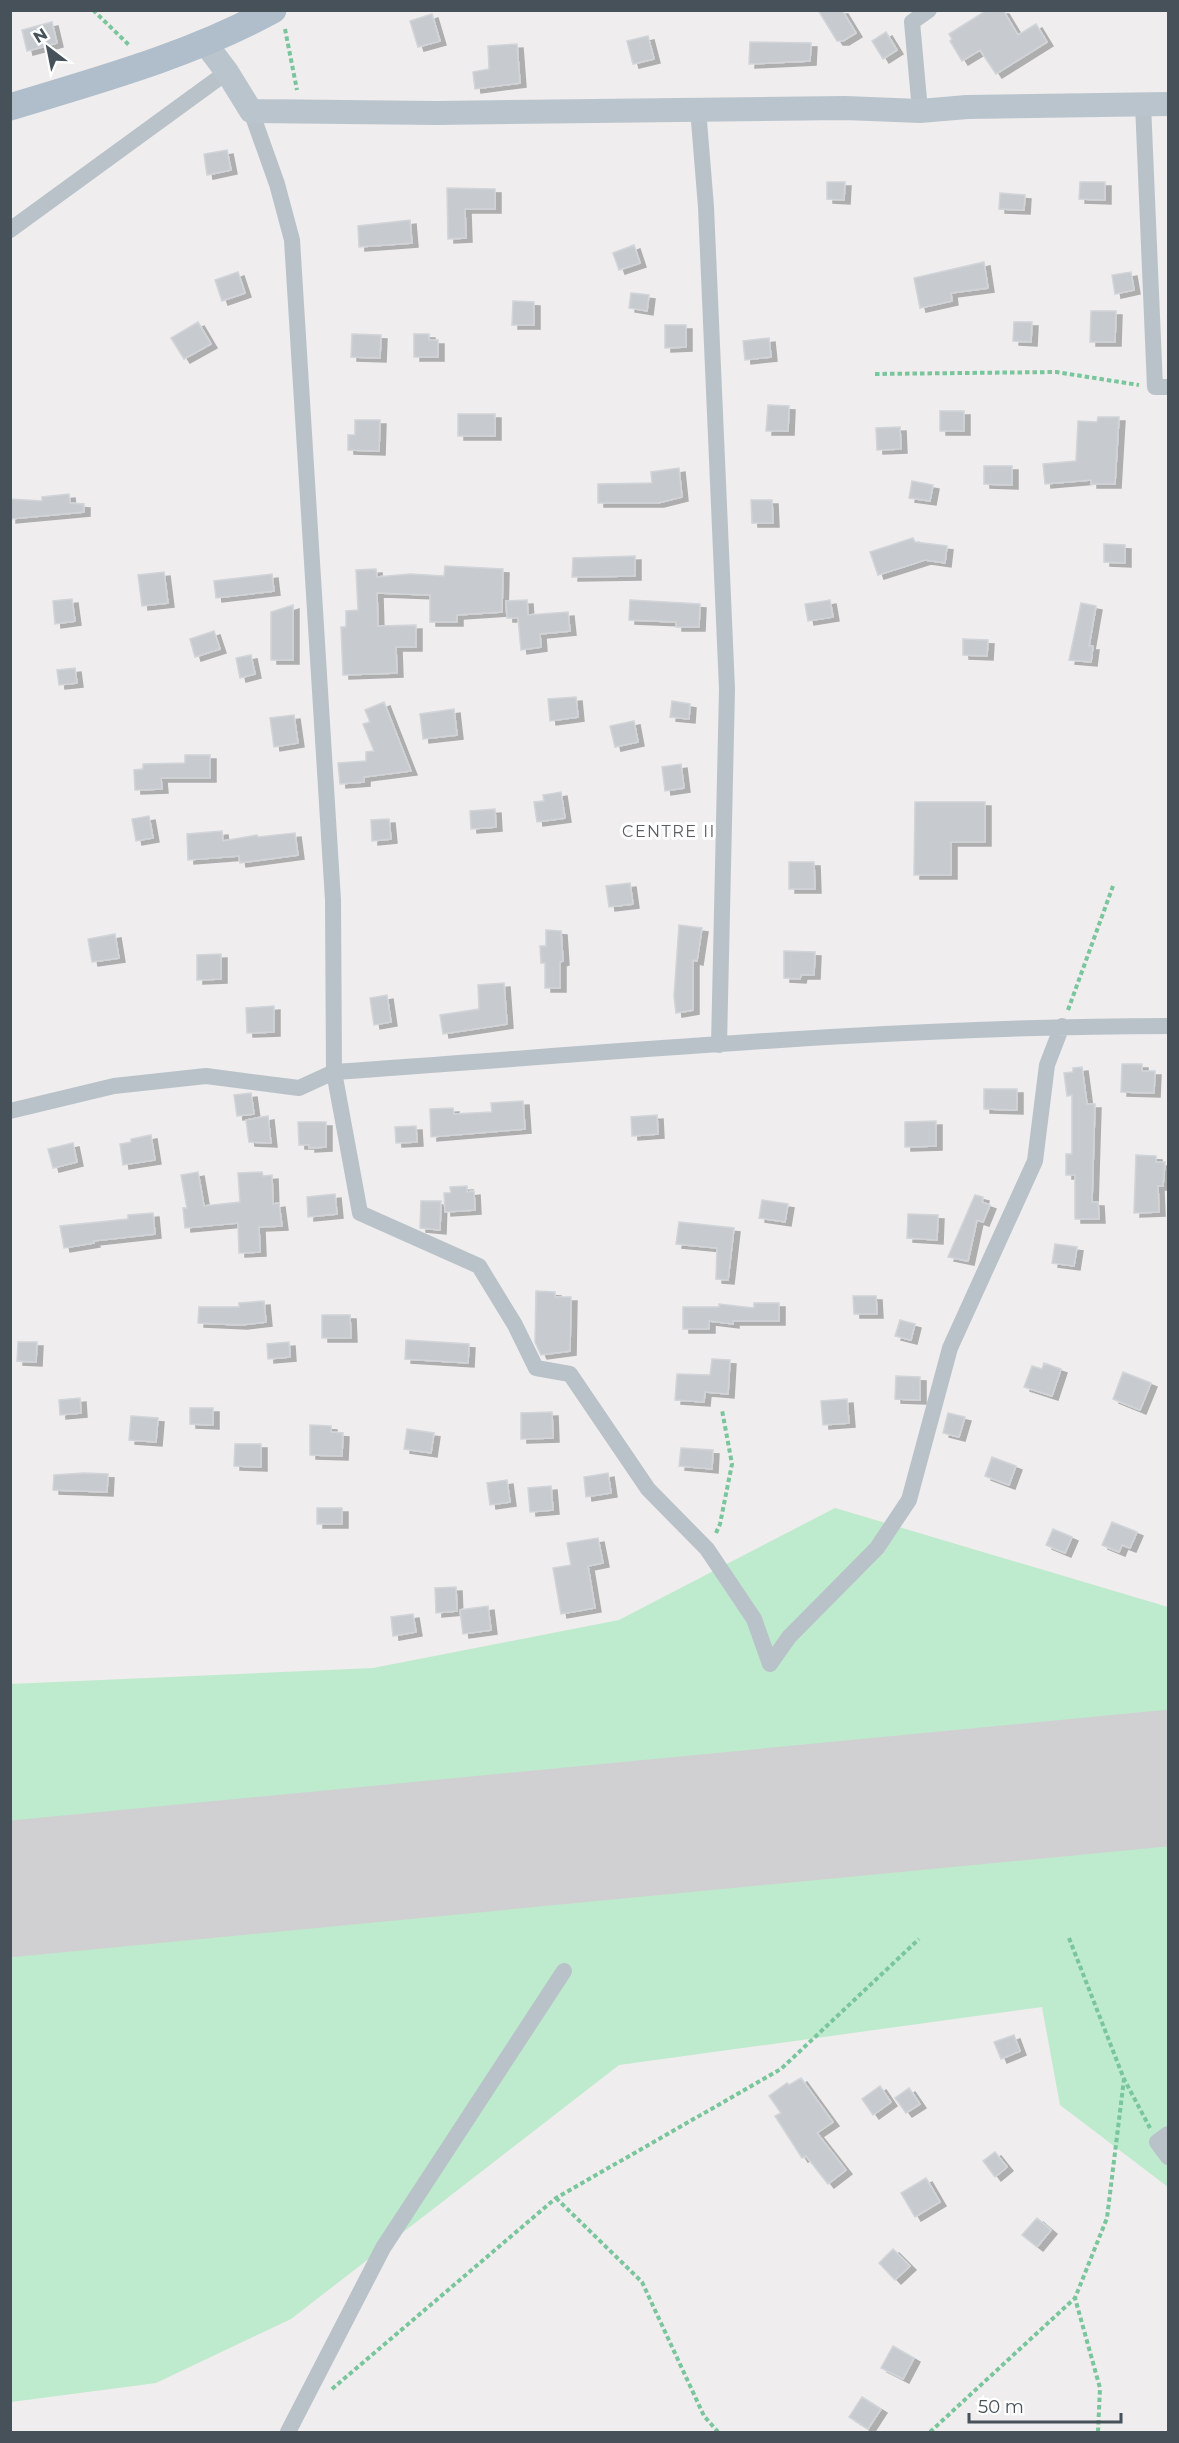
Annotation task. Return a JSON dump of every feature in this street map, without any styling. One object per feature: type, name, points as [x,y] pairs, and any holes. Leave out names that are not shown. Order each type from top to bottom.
[{"type":"main road","points":[[10,107],[205,44],[279,16]]},
{"type":"street","points":[[920,111],[912,22],[929,10]]},
{"type":"street","points":[[205,44],[227,72],[251,111],[277,184],[292,240],[333,900],[334,1072],[360,1213],[479,1266],[515,1325],[536,1368],[570,1374],[648,1488],[706,1549],[754,1619],[770,1664],[789,1637],[877,1548],[909,1500],[950,1348],[1035,1161],[1047,1065],[1062,1026]]},
{"type":"street","points":[[10,230],[227,72]]},
{"type":"street","points":[[1143,104],[1162,387]]},
{"type":"street","points":[[251,111],[436,113],[845,108],[920,111],[968,107],[1168,104]]},
{"type":"street","points":[[698,109],[706,207],[728,689],[719,1045]]},
{"type":"street","points":[[10,1111],[114,1086],[206,1076],[299,1088],[334,1072],[719,1045],[1062,1026],[1168,1026]]},
{"type":"street","points":[[288,2433],[383,2248],[564,1971]]},
{"type":"street","points":[[1163,2138],[1168,2157]]},
{"type":"path","points":[[93,10],[128,44],[157,60]]},
{"type":"path","points":[[279,16],[300,111]]},
{"type":"path","points":[[875,374],[1056,372],[1162,387]]},
{"type":"path","points":[[1062,1026],[1113,886]]},
{"type":"path","points":[[706,1549],[720,1524],[732,1464],[722,1410]]},
{"type":"path","points":[[1069,1938],[1124,2079],[1163,2138]]},
{"type":"path","points":[[324,2396],[556,2198],[781,2069],[919,1939]]},
{"type":"path","points":[[930,2433],[1075,2298],[1107,2218],[1124,2079]]},
{"type":"path","points":[[556,2198],[642,2282],[704,2416],[718,2433]]},
{"type":"path","points":[[1075,2298],[1100,2388],[1098,2433]]},
{"type":"green space","points":[[835,1508],[1168,1607],[1168,2187],[1060,2105],[1042,2007],[619,2065],[291,2319],[156,2383],[11,2402],[10,1684],[373,1668],[619,1620]]},
{"type":"building","points":[[818,10],[842,10],[856,33],[843,41],[837,41]]},
{"type":"building","points":[[987,10],[1003,10],[1018,35],[1036,24],[1047,42],[996,74],[980,50],[962,61],[950,41],[952,39],[949,34]]},
{"type":"building","points":[[432,14],[440,41],[418,47],[410,21]]},
{"type":"building","points":[[52,22],[57,43],[27,51],[22,30]]},
{"type":"building","points":[[886,32],[897,50],[883,59],[872,41]]},
{"type":"building","points":[[648,36],[654,59],[633,64],[627,41]]},
{"type":"building","points":[[750,42],[811,43],[810,61],[749,64]]},
{"type":"building","points":[[517,44],[520,83],[475,89],[473,72],[489,69],[488,46]]},
{"type":"building","points":[[227,150],[231,170],[207,175],[204,154]]},
{"type":"building","points":[[827,182],[845,182],[844,200],[827,199]]},
{"type":"building","points":[[1080,182],[1105,182],[1105,200],[1079,199]]},
{"type":"building","points":[[447,188],[495,189],[495,209],[465,209],[466,238],[448,239]]},
{"type":"building","points":[[1000,193],[1025,195],[1024,210],[999,209]]},
{"type":"building","points":[[410,220],[412,243],[359,247],[358,226]]},
{"type":"building","points":[[634,245],[640,263],[619,270],[613,253]]},
{"type":"building","points":[[984,262],[988,288],[951,293],[952,301],[920,308],[914,278]]},
{"type":"building","points":[[238,272],[245,293],[222,301],[215,280]]},
{"type":"building","points":[[1131,272],[1134,290],[1115,294],[1112,275]]},
{"type":"building","points":[[631,293],[649,295],[647,311],[629,308]]},
{"type":"building","points":[[513,301],[534,302],[534,325],[512,325]]},
{"type":"building","points":[[1091,311],[1116,311],[1115,342],[1090,342]]},
{"type":"building","points":[[198,322],[211,344],[184,359],[171,338]]},
{"type":"building","points":[[1014,322],[1032,322],[1031,342],[1013,341]]},
{"type":"building","points":[[665,325],[686,325],[686,347],[665,348]]},
{"type":"building","points":[[352,334],[381,335],[380,358],[351,357]]},
{"type":"building","points":[[414,334],[429,334],[429,340],[438,340],[438,357],[414,357]]},
{"type":"building","points":[[769,338],[771,357],[745,360],[743,341]]},
{"type":"building","points":[[768,405],[789,406],[788,431],[766,431]]},
{"type":"building","points":[[940,411],[964,411],[964,431],[940,431]]},
{"type":"building","points":[[458,414],[495,414],[495,436],[458,436]]},
{"type":"building","points":[[1098,417],[1119,417],[1115,484],[1091,484],[1091,480],[1045,484],[1043,464],[1076,461],[1078,421],[1097,422]]},
{"type":"building","points":[[355,420],[380,420],[379,451],[348,450],[348,435],[355,435]]},
{"type":"building","points":[[900,427],[901,449],[877,450],[876,428]]},
{"type":"building","points":[[984,466],[1012,466],[1012,485],[984,484]]},
{"type":"building","points":[[679,468],[682,497],[658,503],[598,503],[598,484],[652,483],[651,472]]},
{"type":"building","points":[[912,481],[933,485],[930,501],[909,498]]},
{"type":"building","points":[[69,494],[70,503],[84,504],[84,512],[10,519],[10,499],[42,501],[42,497]]},
{"type":"building","points":[[751,500],[772,500],[773,523],[752,523]]},
{"type":"building","points":[[913,538],[915,542],[947,546],[945,563],[925,560],[878,575],[870,552]]},
{"type":"building","points":[[1104,544],[1125,545],[1125,563],[1104,562]]},
{"type":"building","points":[[635,556],[635,576],[572,577],[573,558]]},
{"type":"building","points":[[445,566],[503,569],[502,612],[457,615],[457,622],[430,622],[430,595],[377,593],[378,626],[416,625],[416,647],[396,647],[397,673],[343,675],[341,627],[346,627],[346,611],[358,610],[356,570],[376,569],[377,577],[410,574],[444,576]]},
{"type":"building","points":[[164,572],[168,603],[142,606],[138,575]]},
{"type":"building","points":[[272,574],[274,591],[216,598],[214,581]]},
{"type":"building","points":[[72,599],[75,621],[55,624],[53,601]]},
{"type":"building","points":[[527,600],[528,615],[568,612],[570,631],[540,634],[541,647],[521,650],[518,618],[507,618],[506,601]]},
{"type":"building","points":[[630,600],[700,604],[699,627],[676,627],[676,622],[629,620]]},
{"type":"building","points":[[830,600],[833,617],[808,621],[805,604]]},
{"type":"building","points":[[1081,603],[1096,606],[1089,646],[1093,646],[1091,662],[1069,660]]},
{"type":"building","points":[[293,605],[293,660],[271,660],[271,612]]},
{"type":"building","points":[[214,631],[220,649],[195,657],[190,639]]},
{"type":"building","points":[[963,639],[988,640],[987,656],[963,655]]},
{"type":"building","points":[[251,655],[255,674],[240,678],[236,658]]},
{"type":"building","points":[[75,668],[77,683],[59,685],[57,670]]},
{"type":"building","points":[[576,697],[578,717],[550,721],[548,699]]},
{"type":"building","points":[[672,701],[690,704],[689,719],[670,717]]},
{"type":"building","points":[[384,702],[411,771],[364,777],[364,782],[340,784],[338,763],[366,761],[366,752],[374,751],[363,724],[370,722],[365,710]]},
{"type":"building","points":[[454,709],[457,735],[423,739],[420,714]]},
{"type":"building","points":[[294,715],[298,743],[274,747],[270,718]]},
{"type":"building","points":[[634,721],[638,742],[615,747],[610,726]]},
{"type":"building","points":[[185,755],[210,755],[210,778],[161,778],[162,789],[135,790],[134,770],[143,769],[143,764],[185,763]]},
{"type":"building","points":[[681,764],[684,788],[665,791],[662,767]]},
{"type":"building","points":[[561,792],[565,818],[537,822],[534,802],[544,801],[543,795]]},
{"type":"building","points":[[915,802],[985,802],[985,842],[951,842],[951,875],[914,875]]},
{"type":"building","points":[[495,809],[496,827],[471,829],[470,811]]},
{"type":"building","points":[[149,816],[153,838],[136,841],[132,819]]},
{"type":"building","points":[[389,819],[391,839],[372,841],[371,820]]},
{"type":"building","points":[[222,831],[223,841],[257,835],[258,837],[295,833],[298,855],[240,863],[239,856],[188,860],[187,834]]},
{"type":"building","points":[[789,862],[814,862],[815,889],[789,889]]},
{"type":"building","points":[[630,883],[633,904],[609,907],[606,886]]},
{"type":"building","points":[[679,925],[702,928],[697,961],[693,960],[693,1010],[676,1013],[674,996]]},
{"type":"building","points":[[546,930],[561,931],[563,961],[560,962],[560,988],[545,988],[545,963],[541,963],[540,946],[546,946]]},
{"type":"building","points":[[115,934],[119,958],[92,962],[88,939]]},
{"type":"building","points":[[784,951],[815,952],[814,975],[801,975],[800,979],[784,978]]},
{"type":"building","points":[[221,954],[221,979],[197,980],[197,955]]},
{"type":"building","points":[[504,983],[507,1024],[443,1034],[440,1015],[479,1009],[478,985]]},
{"type":"building","points":[[387,995],[391,1022],[374,1025],[370,998]]},
{"type":"building","points":[[274,1006],[274,1032],[247,1033],[246,1008]]},
{"type":"building","points":[[1122,1064],[1142,1064],[1142,1071],[1155,1071],[1154,1093],[1121,1092]]},
{"type":"building","points":[[1082,1067],[1087,1104],[1095,1104],[1092,1202],[1098,1202],[1099,1219],[1075,1219],[1075,1175],[1066,1175],[1066,1154],[1072,1154],[1072,1095],[1067,1096],[1064,1073],[1073,1072],[1073,1068]]},
{"type":"building","points":[[984,1089],[1017,1089],[1017,1110],[984,1109]]},
{"type":"building","points":[[251,1093],[254,1114],[237,1116],[234,1095]]},
{"type":"building","points":[[523,1101],[525,1129],[431,1137],[430,1109],[453,1108],[454,1114],[492,1112],[491,1103]]},
{"type":"building","points":[[657,1115],[658,1134],[632,1136],[631,1117]]},
{"type":"building","points":[[268,1116],[271,1143],[249,1142],[246,1120]]},
{"type":"building","points":[[936,1121],[936,1146],[905,1147],[905,1122]]},
{"type":"building","points":[[298,1122],[326,1122],[326,1147],[309,1148],[309,1145],[299,1145]]},
{"type":"building","points":[[416,1126],[417,1142],[396,1143],[395,1127]]},
{"type":"building","points":[[151,1135],[155,1160],[123,1165],[120,1144]]},
{"type":"building","points":[[73,1143],[77,1162],[53,1168],[48,1149]]},
{"type":"building","points":[[1136,1155],[1156,1156],[1156,1162],[1165,1162],[1163,1186],[1158,1186],[1159,1212],[1134,1213]]},
{"type":"building","points":[[198,1172],[204,1206],[240,1202],[238,1173],[262,1172],[263,1176],[272,1175],[273,1204],[279,1203],[282,1226],[259,1227],[260,1252],[239,1253],[238,1223],[185,1228],[183,1208],[187,1208],[181,1175]]},
{"type":"building","points":[[467,1186],[467,1192],[474,1191],[475,1210],[445,1212],[444,1193],[451,1193],[450,1187]]},
{"type":"building","points":[[335,1194],[337,1214],[308,1217],[307,1197]]},
{"type":"building","points":[[975,1195],[983,1197],[982,1202],[990,1205],[983,1222],[977,1220],[968,1261],[948,1257]]},
{"type":"building","points":[[762,1200],[788,1204],[785,1222],[759,1218]]},
{"type":"building","points":[[421,1201],[441,1201],[440,1230],[420,1228]]},
{"type":"building","points":[[153,1213],[155,1234],[93,1241],[94,1243],[64,1248],[60,1226],[128,1219],[128,1215]]},
{"type":"building","points":[[908,1214],[938,1215],[937,1240],[907,1238]]},
{"type":"building","points":[[679,1222],[734,1228],[728,1280],[716,1279],[717,1248],[676,1244]]},
{"type":"building","points":[[1055,1244],[1077,1247],[1074,1266],[1052,1263]]},
{"type":"building","points":[[536,1291],[555,1292],[555,1297],[571,1297],[570,1351],[541,1355],[535,1342]]},
{"type":"building","points":[[853,1296],[876,1296],[877,1314],[854,1314]]},
{"type":"building","points":[[264,1301],[266,1322],[241,1325],[198,1323],[199,1307],[239,1307],[239,1303]]},
{"type":"building","points":[[754,1303],[779,1303],[779,1321],[733,1321],[733,1324],[709,1321],[709,1329],[683,1329],[683,1307],[719,1307],[719,1304],[754,1308]]},
{"type":"building","points":[[322,1315],[350,1315],[351,1338],[322,1338]]},
{"type":"building","points":[[900,1320],[915,1324],[911,1340],[895,1336]]},
{"type":"building","points":[[406,1340],[469,1344],[468,1363],[405,1359]]},
{"type":"building","points":[[18,1342],[37,1342],[36,1362],[17,1361]]},
{"type":"building","points":[[289,1342],[290,1357],[268,1359],[267,1344]]},
{"type":"building","points":[[712,1359],[730,1360],[728,1394],[705,1392],[704,1402],[675,1400],[677,1374],[710,1375]]},
{"type":"building","points":[[1044,1363],[1061,1369],[1052,1396],[1024,1387],[1032,1366],[1042,1369]]},
{"type":"building","points":[[1123,1372],[1151,1383],[1140,1410],[1113,1399]]},
{"type":"building","points":[[896,1376],[920,1377],[920,1400],[895,1399]]},
{"type":"building","points":[[80,1398],[81,1413],[60,1415],[59,1400]]},
{"type":"building","points":[[847,1399],[849,1423],[823,1425],[821,1401]]},
{"type":"building","points":[[190,1408],[213,1408],[213,1425],[190,1424]]},
{"type":"building","points":[[552,1412],[553,1438],[521,1439],[521,1413]]},
{"type":"building","points":[[948,1413],[965,1417],[959,1437],[943,1433]]},
{"type":"building","points":[[131,1416],[158,1418],[156,1442],[129,1440]]},
{"type":"building","points":[[310,1425],[331,1426],[331,1432],[343,1433],[342,1456],[310,1455]]},
{"type":"building","points":[[407,1429],[434,1433],[431,1453],[404,1449]]},
{"type":"building","points":[[235,1444],[261,1444],[261,1467],[234,1466]]},
{"type":"building","points":[[681,1448],[713,1450],[712,1469],[679,1466]]},
{"type":"building","points":[[992,1457],[1016,1466],[1009,1485],[985,1476]]},
{"type":"building","points":[[608,1473],[611,1493],[586,1497],[584,1477]]},
{"type":"building","points":[[108,1474],[107,1492],[53,1490],[54,1475]]},
{"type":"building","points":[[507,1480],[510,1502],[490,1505],[487,1483]]},
{"type":"building","points":[[551,1486],[553,1510],[530,1512],[528,1488]]},
{"type":"building","points":[[317,1508],[342,1508],[342,1524],[317,1524]]},
{"type":"building","points":[[1112,1522],[1137,1532],[1130,1548],[1122,1545],[1119,1552],[1102,1545]]},
{"type":"building","points":[[1053,1529],[1072,1537],[1065,1553],[1046,1545]]},
{"type":"building","points":[[598,1538],[603,1563],[588,1566],[595,1608],[561,1614],[553,1568],[571,1565],[567,1543]]},
{"type":"building","points":[[456,1587],[457,1611],[436,1613],[435,1588]]},
{"type":"building","points":[[488,1606],[491,1630],[463,1634],[460,1610]]},
{"type":"building","points":[[413,1614],[416,1632],[393,1636],[391,1617]]},
{"type":"building","points":[[1014,2035],[1020,2051],[1001,2059],[994,2042]]},
{"type":"building","points":[[801,2078],[833,2122],[817,2133],[846,2170],[828,2184],[806,2156],[802,2158],[775,2116],[781,2113],[769,2096],[787,2083],[789,2085]]},
{"type":"building","points":[[880,2086],[891,2102],[873,2115],[862,2099]]},
{"type":"building","points":[[909,2088],[920,2104],[906,2113],[895,2098]]},
{"type":"building","points":[[995,2152],[1007,2167],[995,2177],[983,2161]]},
{"type":"building","points":[[926,2178],[940,2202],[915,2217],[901,2193]]},
{"type":"building","points":[[1037,2218],[1051,2230],[1037,2247],[1022,2235]]},
{"type":"building","points":[[893,2249],[910,2266],[895,2280],[879,2263]]},
{"type":"building","points":[[893,2346],[914,2358],[903,2379],[881,2368]]},
{"type":"building","points":[[862,2397],[881,2409],[868,2429],[849,2417]]},
{"type":"runway","points":[[10,1889],[1168,1778]]},
{"type":"district","name":"CENTRE II","points":[[669,831]]}]
